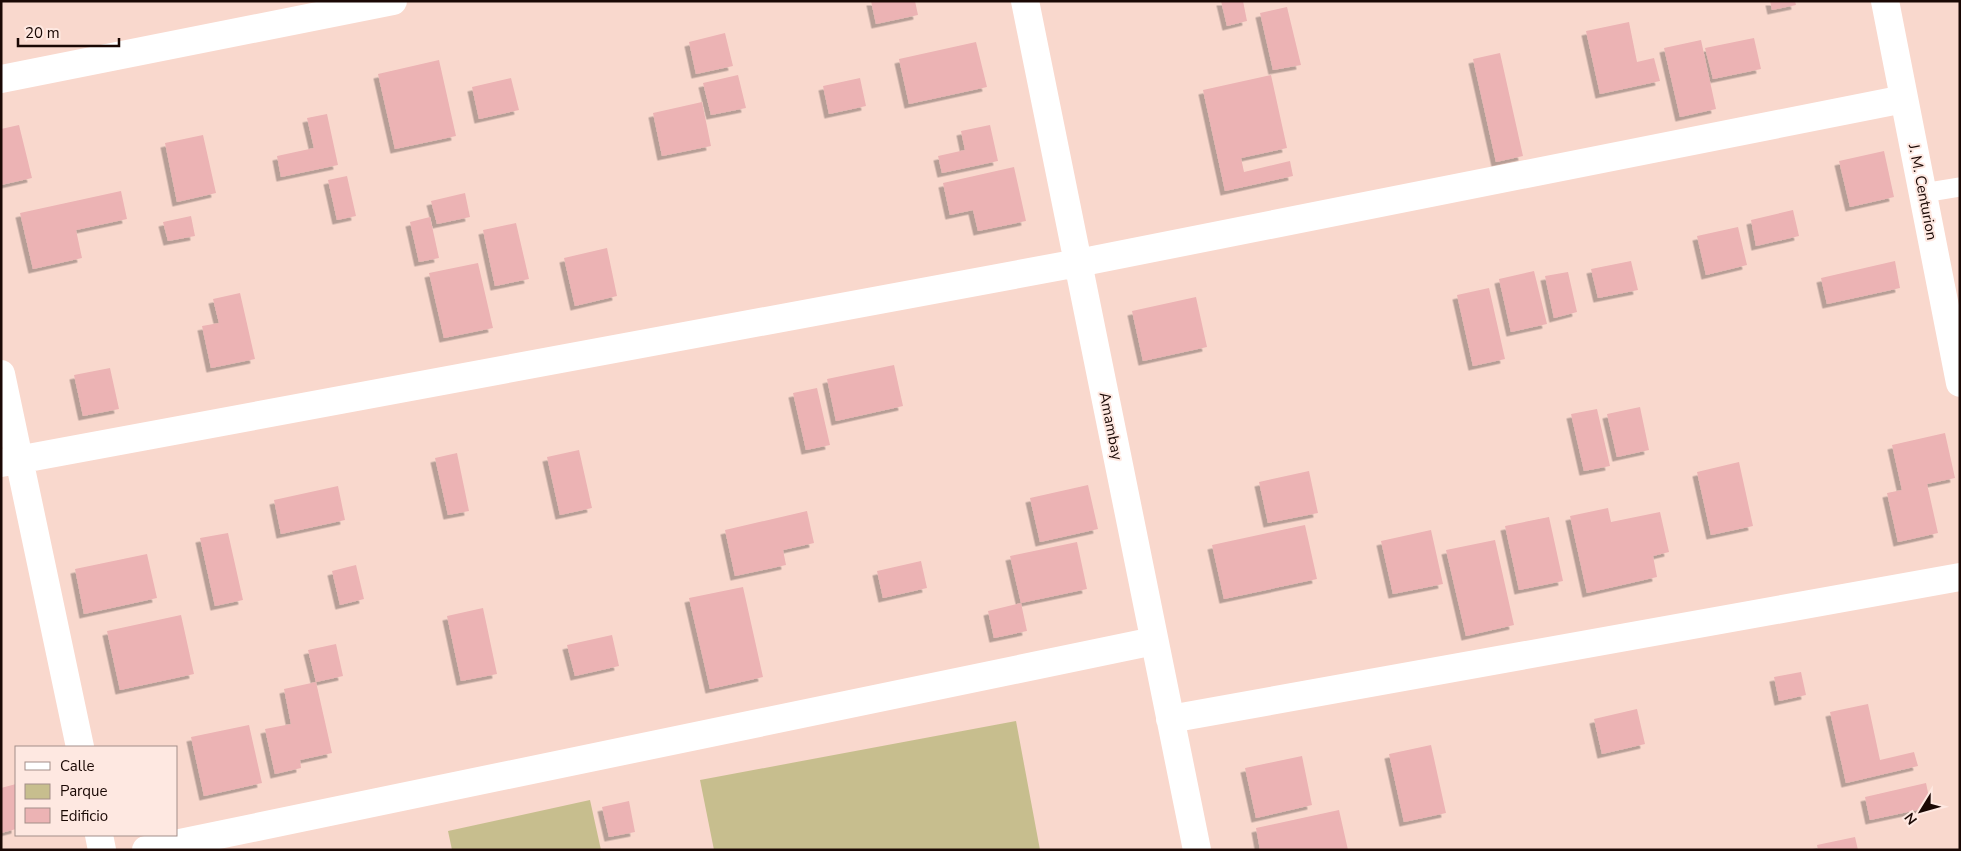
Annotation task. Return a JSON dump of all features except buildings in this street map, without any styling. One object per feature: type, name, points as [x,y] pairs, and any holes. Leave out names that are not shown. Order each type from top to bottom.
[{"type":"street","points":[[1,79],[393,1]]},
{"type":"street","name":"Amambay","points":[[1025,1],[1196,850]]},
{"type":"street","name":"J. M. Centurion","points":[[1885,1],[1960,383]]},
{"type":"street","points":[[10,461],[1078,263],[1904,99]]},
{"type":"street","points":[[1,374],[10,461],[80,746]]},
{"type":"street","points":[[1170,719],[1960,578]]},
{"type":"street","points":[[146,850],[1154,641]]},
{"type":"street","points":[[99,836],[102,850]]},
{"type":"lane","points":[[1923,192],[1960,187]]},
{"type":"green space","points":[[1016,721],[1040,850],[714,850],[700,780]]},
{"type":"green space","points":[[590,800],[601,850],[452,850],[448,831]]}]
